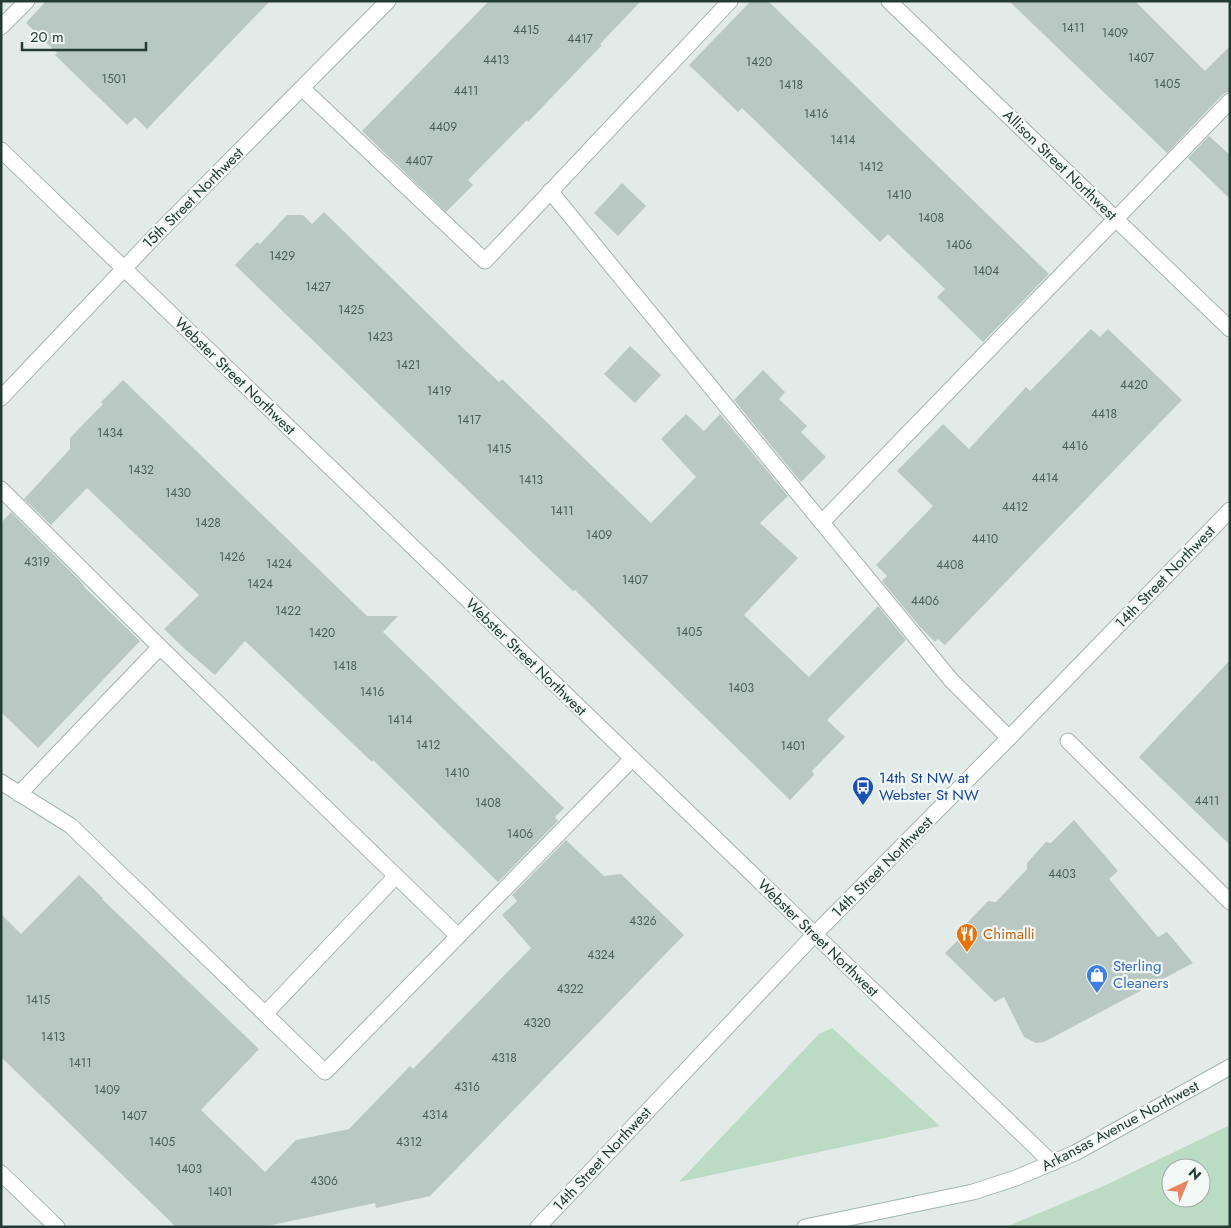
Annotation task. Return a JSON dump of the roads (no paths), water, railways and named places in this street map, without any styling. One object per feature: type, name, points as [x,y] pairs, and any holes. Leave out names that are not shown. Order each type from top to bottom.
[{"type":"street","points":[[1,27],[26,1]]},
{"type":"street","name":"15th Street Northwest","points":[[1,398],[124,268],[388,1]]},
{"type":"street","points":[[303,88],[485,261],[730,1]]},
{"type":"street","name":"Allison Street Northwest","points":[[889,1],[1230,329]]},
{"type":"street","points":[[822,522],[1230,101]]},
{"type":"street","name":"Webster Street Northwest","points":[[1,150],[1052,1164]]},
{"type":"street","points":[[550,192],[951,680],[1009,738]]},
{"type":"street","points":[[1,489],[160,647],[458,936]]},
{"type":"street","name":"14th Street Northwest","points":[[538,1227],[814,935],[1009,738],[1230,510]]},
{"type":"street","points":[[19,794],[160,647]]},
{"type":"street","points":[[1068,741],[1230,902]]},
{"type":"street","points":[[1,782],[72,826],[325,1072],[632,759]]},
{"type":"street","points":[[265,1014],[396,876]]},
{"type":"street","name":"Arkansas Avenue Northwest","points":[[804,1227],[973,1192],[1016,1178],[1052,1164],[1084,1148],[1230,1067]]},
{"type":"street","points":[[1,1173],[57,1227]]},
{"type":"place","name":"14th St NW at Webster St NW","points":[[863,806]]},
{"type":"place","name":"Chimalli","points":[[967,953]]},
{"type":"place","name":"Sterling Cleaners","points":[[1097,994]]}]
